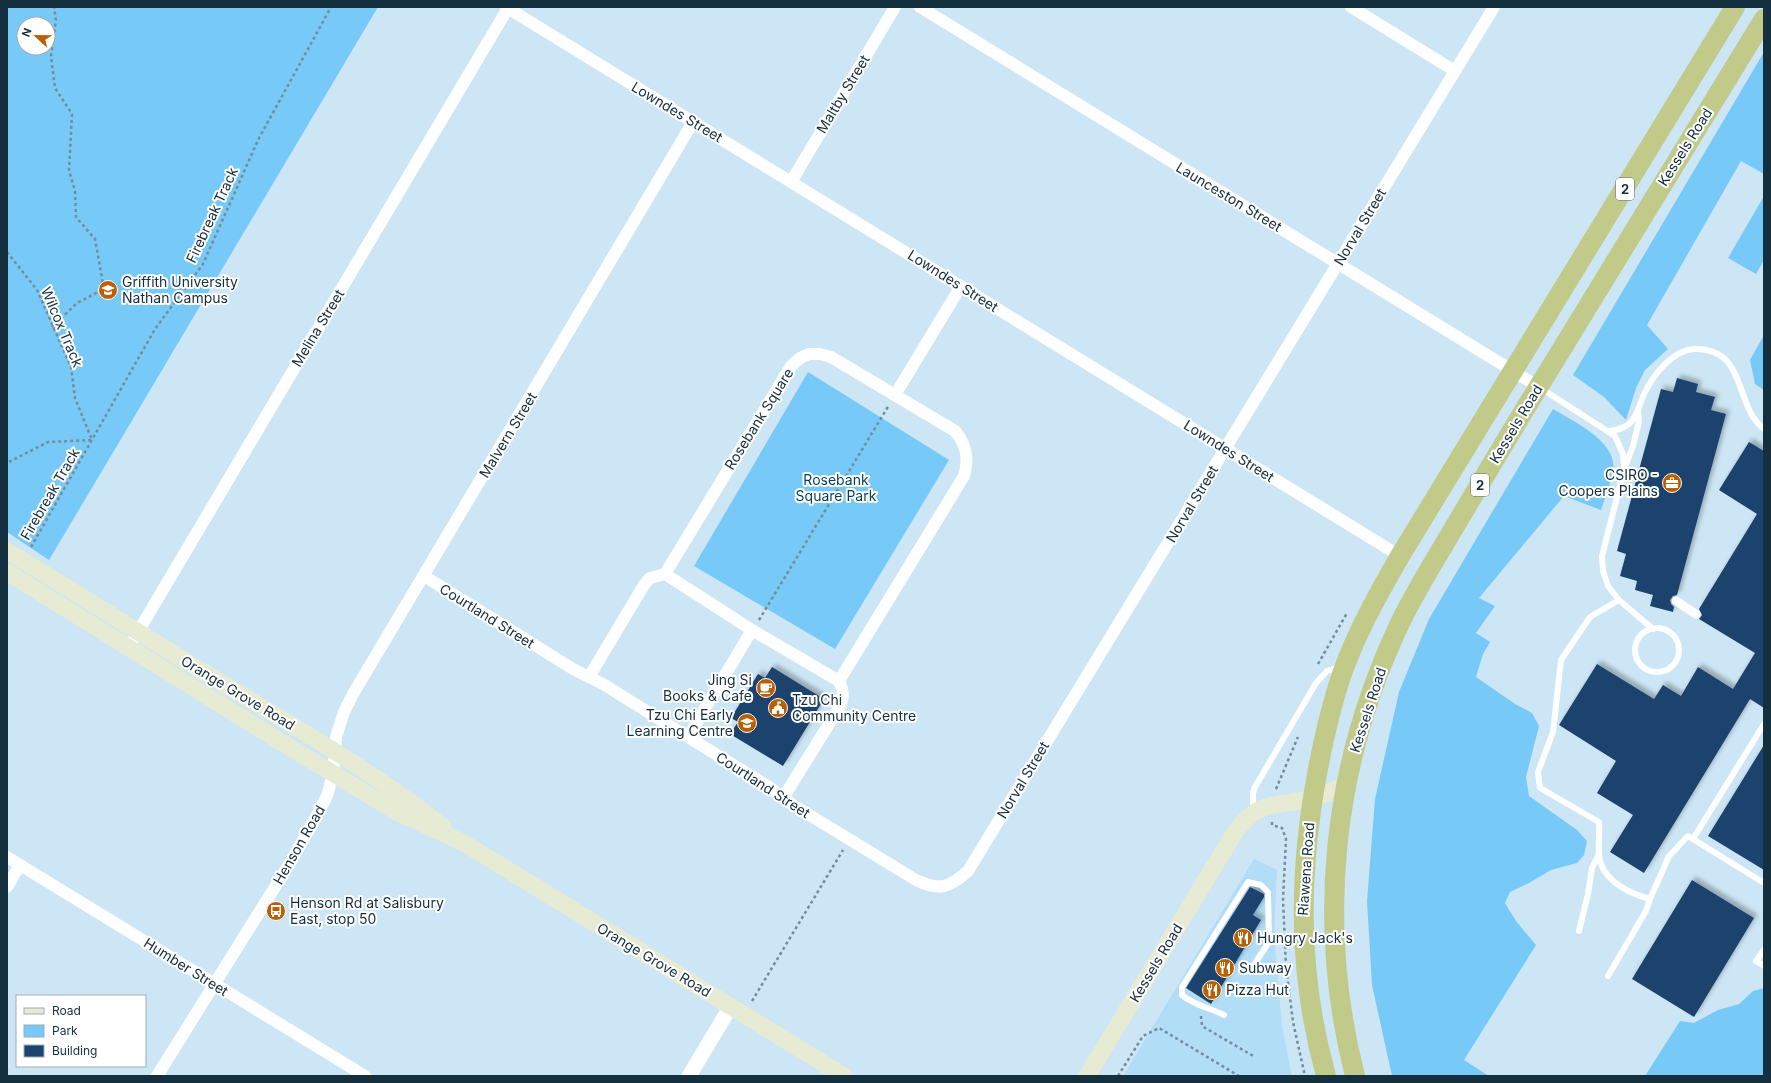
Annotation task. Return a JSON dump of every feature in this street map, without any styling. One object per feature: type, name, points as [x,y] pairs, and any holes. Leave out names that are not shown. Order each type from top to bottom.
[{"type":"highway","name":"Kessels Road","points":[[1346,665],[1357,636],[1400,556],[1735,7]]},
{"type":"highway","name":"Kessels Road","points":[[1345,786],[1366,707],[1400,624],[1421,584],[1538,387],[1764,19]]},
{"type":"highway","name":"Riawena Road","points":[[1326,1076],[1319,1050],[1309,996],[1303,924],[1305,859],[1313,798],[1323,741],[1346,665]]},
{"type":"highway","name":"Riawena Road","points":[[1345,786],[1335,865],[1335,944],[1337,980],[1342,1020],[1355,1076]]},
{"type":"main road","name":"Orange Grove Road","points":[[7,551],[133,640],[333,774],[397,812],[464,844],[844,1076]]},
{"type":"main road","name":"Orange Grove Road","points":[[7,572],[335,752],[407,798],[464,844]]},
{"type":"main road","name":"Kessels Road","points":[[1087,1076],[1235,832],[1245,819],[1253,812],[1274,804],[1313,798],[1345,786]]},
{"type":"street","name":"Maltby Street","points":[[791,182],[895,7]]},
{"type":"street","name":"Launceston Street","points":[[920,7],[1538,387]]},
{"type":"street","points":[[1351,7],[1455,71]]},
{"type":"street","name":"Norval Street","points":[[942,887],[956,882],[968,871],[1494,7]]},
{"type":"street","name":"Lowndes Street","points":[[507,8],[1400,556]]},
{"type":"street","name":"Melina Street","points":[[133,640],[507,8]]},
{"type":"street","name":"Malvern Street","points":[[335,752],[338,730],[353,694],[693,122]]},
{"type":"street","points":[[895,395],[961,286]]},
{"type":"street","name":"Rosebank Square","points":[[665,574],[791,366],[800,358],[810,354],[820,354],[831,357],[954,431],[962,440],[967,453],[967,466],[964,476],[838,681]]},
{"type":"street","points":[[589,677],[644,585],[650,578],[665,574],[752,630],[838,681],[842,689],[843,699],[840,708],[783,798]]},
{"type":"street","name":"Courtland Street","points":[[424,576],[573,669],[589,677],[688,737],[783,798],[916,880],[928,886],[942,887]]},
{"type":"street","points":[[1676,601],[1696,614]]},
{"type":"street","points":[[688,737],[752,630]]},
{"type":"street","name":"Henson Road","points":[[157,1076],[307,834],[327,796],[333,774],[335,752]]},
{"type":"street","name":"Humber Street","points":[[7,857],[365,1076]]},
{"type":"street","points":[[7,887],[20,865]]},
{"type":"street","points":[[689,1076],[737,1010]]},
{"type":"lane","points":[[1609,431],[1619,429],[1629,424],[1638,410],[1652,381],[1669,360],[1689,350],[1704,349],[1718,354],[1728,362],[1736,372],[1745,402],[1758,424],[1764,430]]},
{"type":"lane","points":[[1538,387],[1615,436],[1623,454],[1624,470]]},
{"type":"lane","points":[[1638,410],[1639,422],[1633,446],[1624,470],[1602,556],[1603,572],[1608,586],[1619,600],[1653,629],[1667,631],[1673,636],[1679,650],[1678,657],[1674,664],[1661,672],[1648,670],[1642,666],[1636,654],[1637,641],[1641,635],[1653,629]]},
{"type":"lane","points":[[1619,600],[1590,617],[1561,660],[1553,732],[1538,772],[1540,788],[1599,822],[1599,854],[1603,868],[1613,880],[1626,891],[1650,899]]},
{"type":"lane","points":[[1253,812],[1253,793],[1255,787],[1316,683],[1327,671],[1346,665]]},
{"type":"lane","points":[[1693,839],[1764,724]]},
{"type":"lane","points":[[1608,976],[1646,911],[1669,856],[1688,836],[1764,883]]},
{"type":"lane","points":[[1579,932],[1588,894],[1592,868],[1599,854]]},
{"type":"lane","points":[[1224,1015],[1207,1007],[1190,1003],[1182,995],[1182,987],[1248,882],[1261,885],[1268,892],[1269,942],[1250,971]]},
{"type":"lane","points":[[1764,950],[1756,961],[1764,966]]},
{"type":"path","points":[[52,327],[77,303],[104,289],[95,239],[76,217],[75,191],[69,170],[72,114],[55,88],[51,56],[56,20],[54,7]]},
{"type":"path","name":"Firebreak Track","points":[[29,551],[155,329],[203,264],[258,140],[331,7]]},
{"type":"path","name":"Wilcox Track","points":[[7,252],[37,290],[52,327],[71,367],[75,398],[92,440]]},
{"type":"path","points":[[752,630],[895,395]]},
{"type":"path","points":[[7,463],[48,442],[92,440]]},
{"type":"path","points":[[1316,667],[1351,607]]},
{"type":"path","points":[[1276,792],[1300,733]]},
{"type":"path","points":[[737,1010],[850,839]]},
{"type":"path","points":[[1207,1007],[1201,1017],[1202,1026],[1255,1057]]},
{"type":"path","points":[[1118,1076],[1143,1036],[1159,1028],[1239,1076]]},
{"type":"shaded area","points":[[1254,859],[1277,870],[1274,934],[1282,1026],[1292,1076],[1123,1076]]},
{"type":"green space","name":"Griffith University Nathan Campus","points":[[7,7],[378,7],[49,560],[7,532]]},
{"type":"green space","points":[[1764,52],[1764,174],[1741,161],[1647,325],[1668,349],[1645,370],[1636,388],[1626,420],[1604,397],[1573,375]]},
{"type":"green space","points":[[1764,196],[1764,260],[1756,274],[1728,258]]},
{"type":"green space","points":[[1764,335],[1764,390],[1755,384],[1750,360]]},
{"type":"green space","name":"Rosebank Square Park","points":[[808,372],[949,460],[835,649],[694,566]]},
{"type":"green space","points":[[1553,409],[1583,427],[1602,442],[1609,451],[1613,461],[1613,472],[1601,510],[1564,496],[1479,598],[1495,606],[1476,633],[1490,642],[1483,654],[1476,677],[1515,704],[1532,713],[1539,726],[1526,777],[1529,796],[1577,830],[1587,841],[1584,855],[1577,863],[1551,870],[1510,892],[1505,903],[1516,921],[1536,945],[1464,1060],[1489,1076],[1392,1076],[1372,985],[1367,901],[1375,799],[1399,692],[1429,619]]},
{"type":"green space","points":[[1764,988],[1764,1076],[1645,1076],[1680,1021],[1694,1023],[1718,1010],[1739,1004],[1753,991]]},
{"type":"building","name":"CSIRO - Coopers Plains","points":[[1677,378],[1698,384],[1696,392],[1715,397],[1711,410],[1726,414],[1677,595],[1673,596],[1670,600],[1674,607],[1673,612],[1650,606],[1653,595],[1635,590],[1637,581],[1620,576],[1626,554],[1617,551],[1661,389],[1673,392]]},
{"type":"building","points":[[1749,442],[1764,451],[1764,708],[1750,699],[1644,873],[1610,852],[1633,815],[1597,793],[1616,761],[1559,725],[1597,664],[1654,699],[1663,685],[1681,696],[1698,667],[1733,689],[1755,653],[1699,619],[1702,615],[1699,609],[1757,514],[1719,490]]},
{"type":"building","name":"Tzu Chi Community Centre","points":[[772,667],[824,699],[783,766],[730,734],[738,722],[731,718],[758,674],[765,678]]},
{"type":"building","points":[[1764,745],[1764,870],[1708,836]]},
{"type":"building","points":[[1692,880],[1754,918],[1694,1017],[1632,979]]},
{"type":"building","points":[[1250,887],[1264,894],[1264,897],[1253,915],[1261,920],[1211,1004],[1186,988]]},
{"type":"place","name":"Griffith University Nathan Campus","points":[[108,290]]},
{"type":"place","name":"CSIRO - Coopers Plains","points":[[1672,483]]},
{"type":"place","name":"Jing Si Books & Cafe","points":[[766,688]]},
{"type":"place","name":"Tzu Chi Community Centre","points":[[778,708]]},
{"type":"place","name":"Tzu Chi Early Learning Centre","points":[[747,723]]},
{"type":"place","name":"Henson Rd at Salisbury East, stop 50","points":[[276,911]]},
{"type":"place","name":"Hungry Jack's","points":[[1243,938]]},
{"type":"place","name":"Subway","points":[[1225,968]]},
{"type":"place","name":"Pizza Hut","points":[[1212,990]]}]
